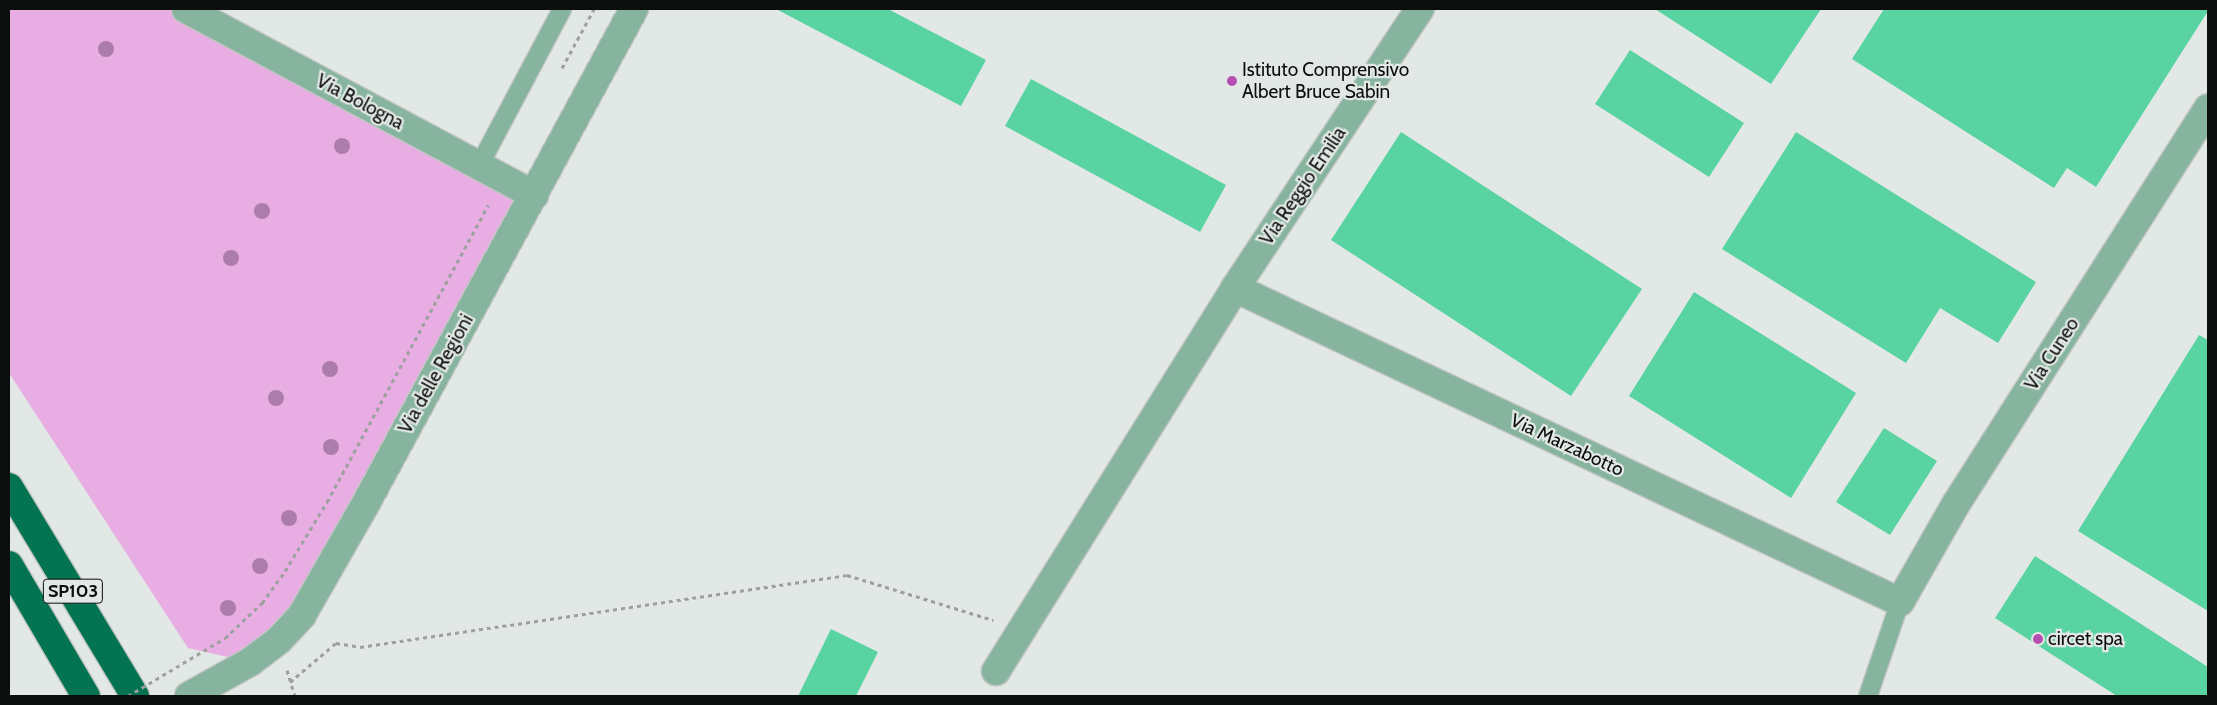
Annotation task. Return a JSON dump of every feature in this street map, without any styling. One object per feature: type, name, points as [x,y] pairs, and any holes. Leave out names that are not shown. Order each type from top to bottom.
[{"type":"highway","name":"SP103","points":[[9,487],[134,696]]},
{"type":"highway","name":"SP103","points":[[9,566],[86,696]]},
{"type":"street","name":"Via Bologna","points":[[186,9],[479,166],[504,177],[534,195]]},
{"type":"street","name":"Via delle Regioni","points":[[189,696],[250,662],[279,640],[302,614],[534,195],[634,9]]},
{"type":"street","name":"Via Reggio Emilia","points":[[996,671],[1235,288],[1420,9]]},
{"type":"street","name":"Via Cuneo","points":[[1900,602],[1956,504],[2208,109]]},
{"type":"street","name":"Via Marzabotto","points":[[1235,288],[1900,602]]},
{"type":"lane","points":[[479,166],[562,9]]},
{"type":"lane","points":[[1868,696],[1900,602]]},
{"type":"path","points":[[557,78],[594,9]]},
{"type":"path","points":[[128,696],[225,638],[262,603],[295,556],[504,177]]},
{"type":"path","points":[[300,696],[294,695],[290,682],[336,642],[360,647],[847,575],[997,621],[1020,633]]},
{"type":"shaded area","points":[[9,9],[186,9],[534,195],[309,606],[250,662],[188,648],[9,373]]},
{"type":"building","points":[[776,9],[888,9],[986,60],[961,106]]},
{"type":"building","points":[[1655,9],[1821,9],[1771,84]]},
{"type":"building","points":[[1884,9],[2208,9],[2208,11],[2096,187],[2067,168],[2054,188],[1852,59]]},
{"type":"building","points":[[1630,50],[1744,123],[1709,177],[1595,104]]},
{"type":"building","points":[[1031,79],[1226,185],[1200,232],[1005,126]]},
{"type":"building","points":[[1401,132],[1642,289],[1571,396],[1331,240]]},
{"type":"building","points":[[1796,132],[2036,282],[1998,343],[1940,308],[1906,363],[1722,249]]},
{"type":"building","points":[[1694,292],[1856,393],[1791,498],[1629,396]]},
{"type":"building","points":[[2199,335],[2208,340],[2208,611],[2078,531]]},
{"type":"building","points":[[1884,428],[1937,461],[1890,535],[1836,502]]},
{"type":"building","points":[[2035,556],[2208,667],[2208,696],[2117,696],[1995,618]]},
{"type":"building","points":[[831,629],[878,652],[856,696],[798,696]]},
{"type":"place","name":"Istituto Comprensivo Albert Bruce Sabin","points":[[1232,81]]},
{"type":"place","name":"circet spa","points":[[2038,639]]}]
